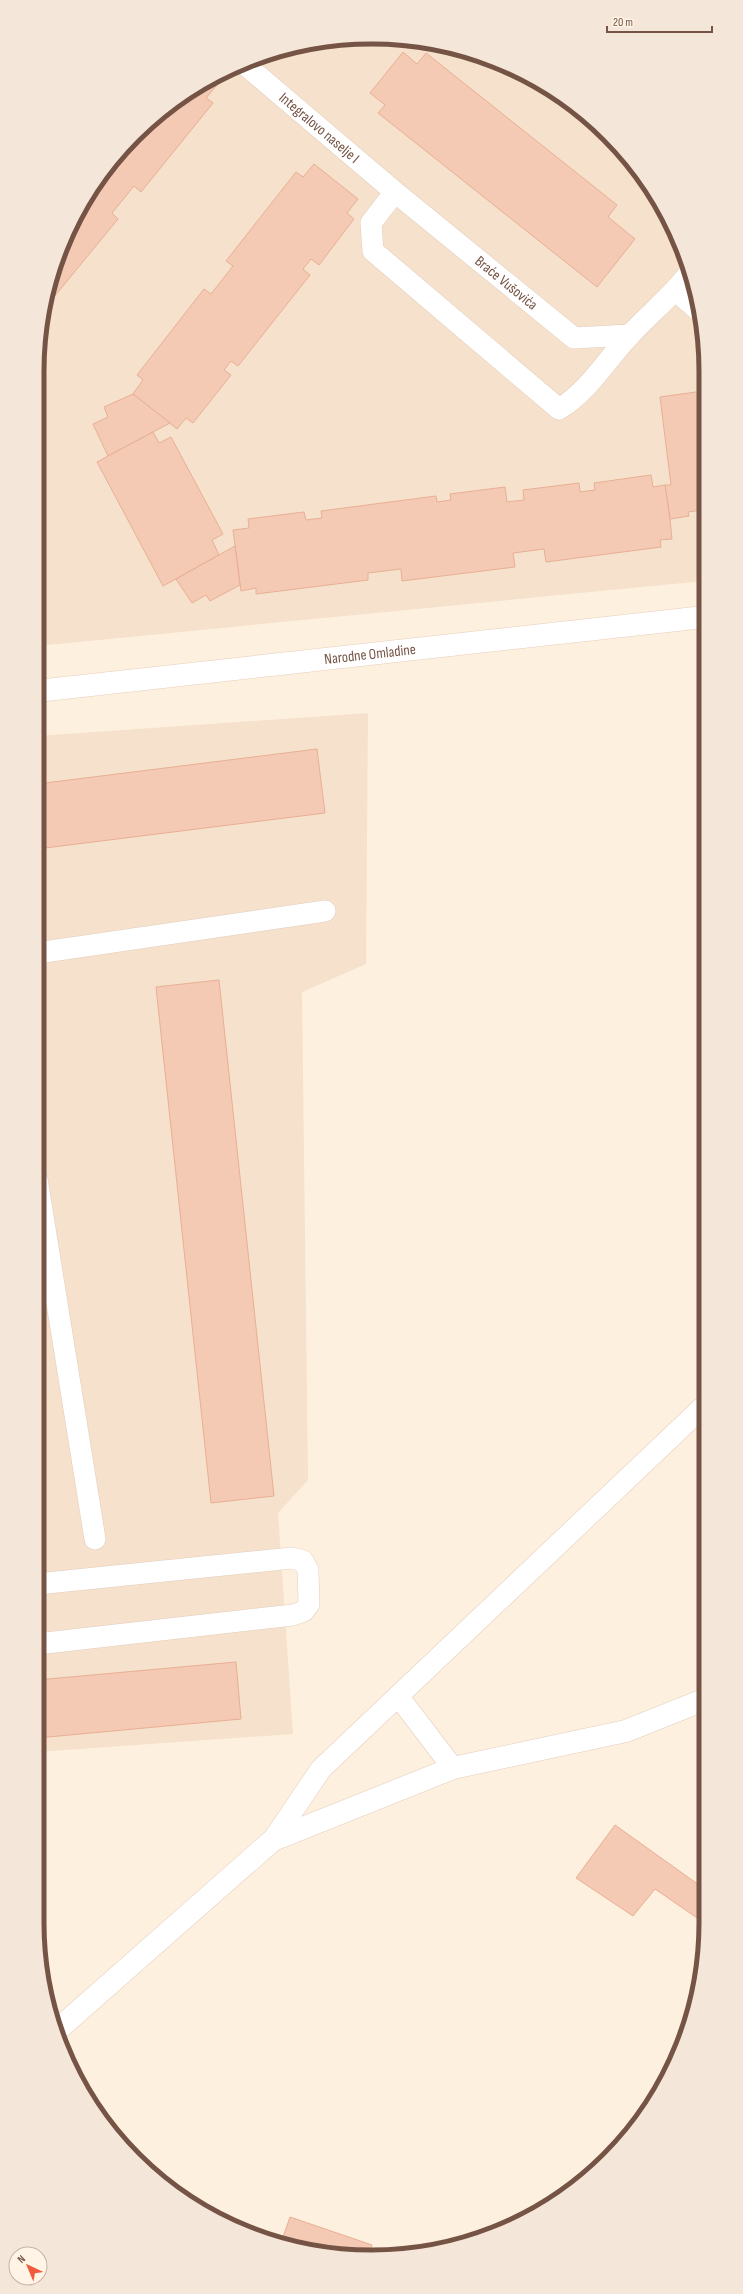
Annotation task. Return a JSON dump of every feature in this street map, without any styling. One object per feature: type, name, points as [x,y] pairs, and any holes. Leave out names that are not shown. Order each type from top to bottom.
[{"type":"street","name":"Narodne Omladine","points":[[44,689],[699,618]]},
{"type":"street","points":[[61,2027],[273,1840],[454,1768],[626,1731],[699,1703]]},
{"type":"lane","name":"Integralovo naselje I","points":[[249,68],[395,192]]},
{"type":"lane","points":[[395,192],[371,223],[373,250],[559,409],[575,399],[630,334],[682,284],[691,298]]},
{"type":"lane","name":"Braće Vušovića","points":[[395,192],[574,338],[630,334]]},
{"type":"lane","points":[[44,952],[325,910]]},
{"type":"lane","points":[[44,1233],[95,1539]]},
{"type":"lane","points":[[273,1840],[321,1769],[699,1411]]},
{"type":"lane","points":[[44,1583],[292,1558],[303,1561],[308,1570],[309,1604],[304,1611],[293,1615],[44,1643]]},
{"type":"lane","points":[[398,1696],[454,1768]]},
{"type":"shaded area","points":[[372,44],[435,50],[477,61],[497,69],[553,99],[587,125],[618,156],[631,172],[655,208],[682,266],[693,308],[698,350],[699,581],[44,645],[44,372],[47,329],[50,308],[61,266],[78,227],[99,190],[125,156],[140,140],[156,125],[190,99],[246,69],[266,61],[308,50]]},
{"type":"shaded area","points":[[368,713],[366,964],[302,992],[308,1480],[278,1513],[293,1734],[44,1752],[44,736]]},
{"type":"building","points":[[403,52],[417,64],[426,53],[617,205],[608,217],[635,239],[597,287],[378,113],[385,105],[370,93]]},
{"type":"building","points":[[216,84],[217,85],[206,98],[213,103],[141,192],[134,186],[112,213],[118,219],[52,299],[61,266],[69,246],[88,208],[112,172],[125,156],[156,125],[190,99]]},
{"type":"building","points":[[314,164],[358,199],[347,213],[354,219],[319,265],[311,259],[303,269],[310,275],[238,366],[231,361],[224,370],[231,375],[193,423],[186,418],[177,429],[133,394],[143,380],[137,375],[204,289],[211,294],[233,266],[226,261],[296,172],[303,177]]},
{"type":"building","points":[[699,392],[699,511],[688,512],[689,516],[670,519],[665,485],[671,485],[660,397]]},
{"type":"building","points":[[133,394],[170,423],[108,456],[93,424],[108,417],[104,407]]},
{"type":"building","points":[[153,432],[159,443],[171,437],[223,534],[212,540],[219,555],[163,586],[97,462]]},
{"type":"building","points":[[651,475],[653,487],[665,485],[670,519],[672,539],[660,540],[661,547],[546,562],[544,549],[513,553],[515,567],[402,581],[401,569],[368,573],[368,580],[256,594],[256,588],[241,591],[233,530],[249,528],[248,519],[304,512],[306,520],[322,518],[321,511],[436,496],[437,502],[451,500],[450,494],[505,487],[507,502],[524,500],[523,490],[579,483],[580,492],[595,490],[594,483]]},
{"type":"building","points":[[235,546],[240,585],[210,601],[206,595],[192,603],[176,579]]},
{"type":"building","points":[[317,749],[325,813],[44,848],[44,783]]},
{"type":"building","points":[[219,980],[274,1496],[211,1503],[156,987]]},
{"type":"building","points":[[236,1662],[241,1719],[44,1737],[44,1679]]},
{"type":"building","points":[[615,1825],[699,1885],[699,1919],[655,1889],[633,1916],[576,1878]]},
{"type":"building","points":[[290,2217],[372,2245],[371,2250],[350,2249],[308,2244],[283,2238]]}]
